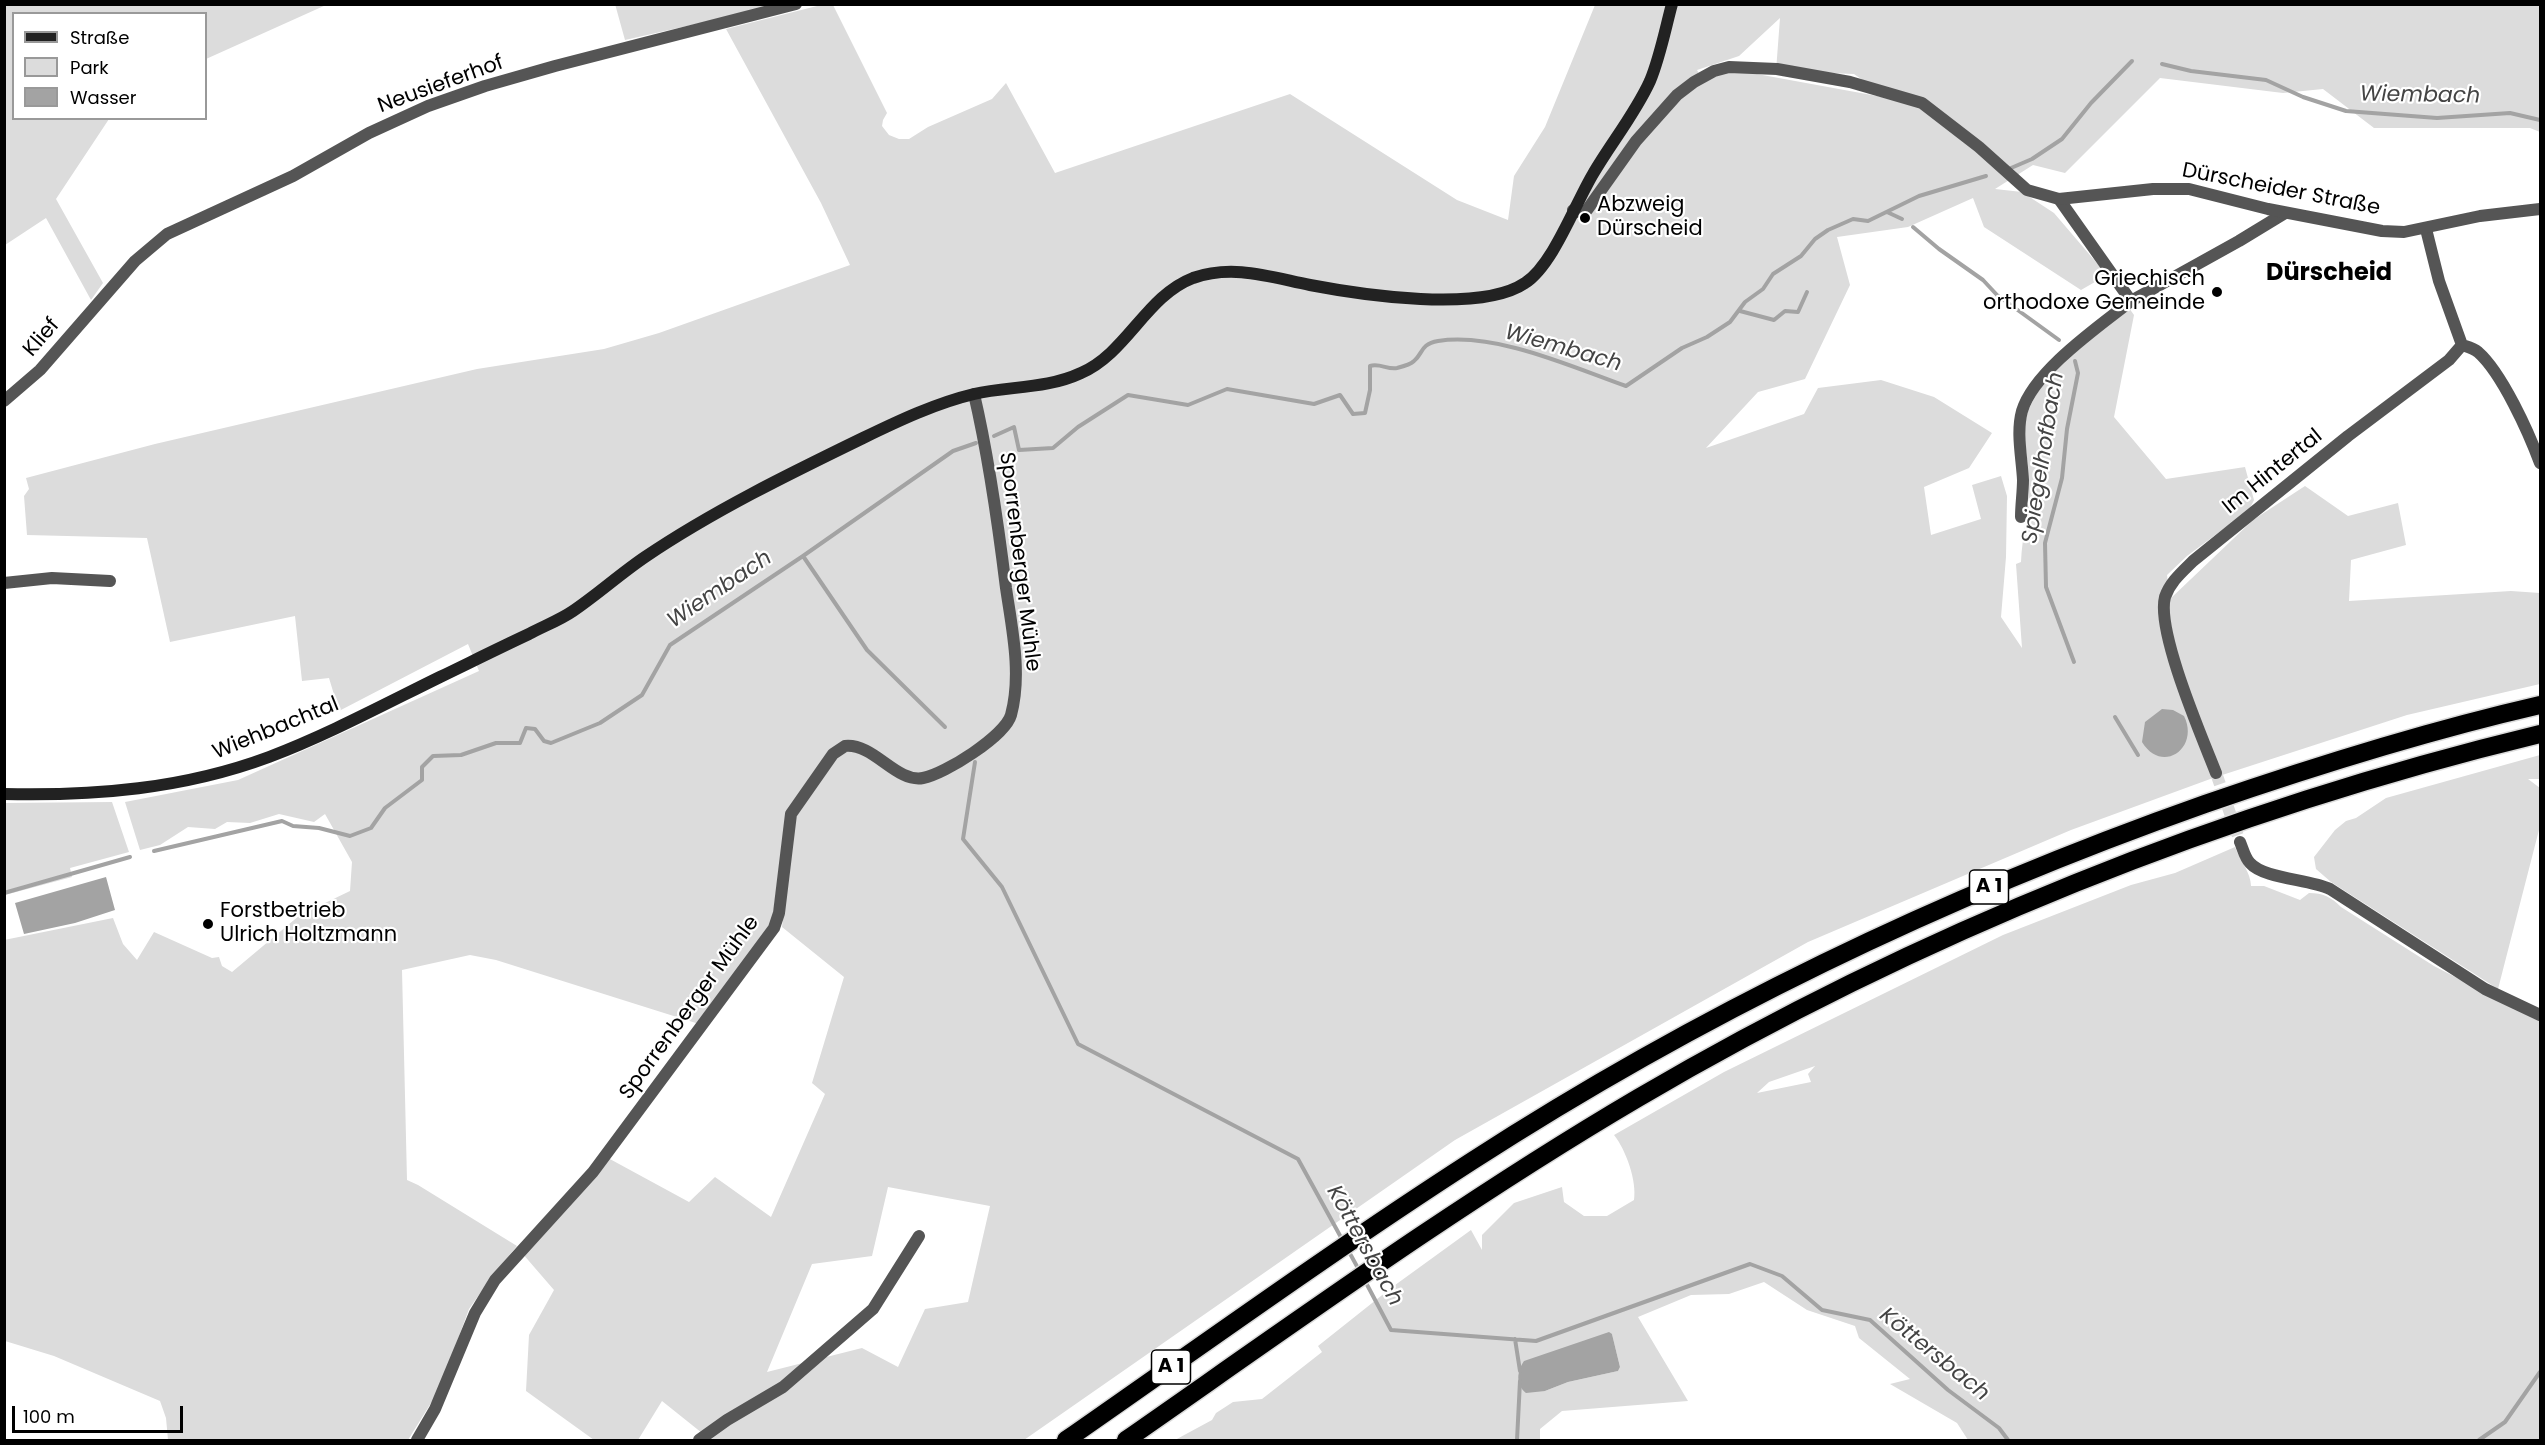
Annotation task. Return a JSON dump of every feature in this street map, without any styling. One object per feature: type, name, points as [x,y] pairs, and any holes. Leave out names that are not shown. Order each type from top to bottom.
[{"type":"highway","name":"A 1","points":[[1066,1440],[1275,1294],[1475,1159],[1739,1005],[1813,967],[1955,901],[2131,831],[2275,780],[2394,743],[2541,705]]},
{"type":"highway","name":"A 1","points":[[1126,1440],[1494,1187],[1640,1097],[1756,1033],[1891,965],[2117,868],[2253,818],[2401,772],[2541,734]]},
{"type":"main road","name":"Wiehbachtal","points":[[4,794],[77,795],[129,791],[178,783],[239,768],[296,747],[570,613],[658,548],[770,485],[892,425],[974,394],[1060,381],[1084,372],[1103,360],[1172,290],[1197,277],[1235,270],[1315,286],[1375,295],[1417,298],[1477,298],[1512,290],[1527,283],[1540,271],[1590,179],[1651,79],[1672,4]]},
{"type":"street","name":"Neusieferhof","points":[[104,295],[135,261],[167,234],[293,176],[398,118],[485,86],[796,4]]},
{"type":"street","name":"Dürscheider Straße","points":[[1573,210],[1579,212],[1587,210],[1635,141],[1677,95],[1714,71],[1730,67],[1777,69],[1850,82],[1922,103],[1979,147],[2027,190],[2059,199],[2170,187],[2205,192],[2285,213],[2382,231],[2404,232],[2426,229],[2472,217],[2541,209]]},
{"type":"street","points":[[2059,199],[2131,301]]},
{"type":"street","points":[[2021,517],[2022,411],[2033,391],[2052,368],[2131,301],[2239,242],[2285,213]]},
{"type":"street","points":[[2426,229],[2441,289],[2462,345],[2478,352],[2491,367],[2523,422],[2541,463]]},
{"type":"street","name":"Klief","points":[[4,401],[40,370],[104,295]]},
{"type":"street","name":"Im Hintertal","points":[[2216,772],[2169,641],[2164,618],[2168,591],[2177,577],[2193,561],[2337,444],[2449,360],[2462,345]]},
{"type":"street","name":"Sporrenberger Mühle","points":[[417,1440],[435,1409],[475,1313],[495,1280],[593,1172],[774,928],[779,913],[791,814],[833,754],[845,746],[860,747],[908,776],[925,778],[940,772],[976,750],[998,732],[1010,718],[1016,674],[1014,644],[993,490],[974,394]]},
{"type":"street","points":[[4,583],[52,578],[110,581]]},
{"type":"street","points":[[2240,842],[2246,857],[2256,869],[2330,889],[2485,989],[2541,1015]]},
{"type":"street","points":[[699,1440],[727,1420],[783,1387],[873,1309],[920,1236]]},
{"type":"green space","points":[[5,4],[326,4],[207,59],[207,12],[12,12],[12,120],[108,120],[56,199],[103,283],[91,300],[46,218],[5,245]]},
{"type":"green space","points":[[615,4],[780,5],[625,40]]},
{"type":"green space","points":[[821,5],[833,5],[887,113],[882,126],[889,135],[899,139],[909,139],[928,127],[992,99],[1006,83],[1055,173],[1290,94],[1457,200],[1508,220],[1514,176],[1545,127],[1595,5],[2540,5],[2540,132],[2530,128],[2374,128],[2323,89],[2283,93],[2160,78],[2065,173],[2033,165],[1995,189],[2022,192],[2054,213],[2107,275],[2081,290],[1984,227],[1973,198],[1908,227],[1837,237],[1850,285],[1805,379],[1758,392],[1706,448],[1804,414],[1818,388],[1881,380],[1934,397],[1992,433],[1969,468],[1924,487],[1931,535],[1981,519],[1972,485],[2001,476],[2007,496],[2006,557],[2001,617],[2022,648],[2016,564],[2021,562],[2029,495],[2025,439],[2028,412],[2035,397],[2057,368],[2129,308],[2134,315],[2114,417],[2166,479],[2245,467],[2254,500],[2249,510],[2187,556],[2167,575],[2170,599],[2253,520],[2305,486],[2348,516],[2398,503],[2406,545],[2351,560],[2349,601],[2511,591],[2540,593],[2540,684],[2407,715],[2213,778],[2071,830],[1808,942],[1455,1140],[1024,1440],[705,1440],[707,1437],[662,1401],[638,1440],[594,1440],[526,1391],[529,1335],[554,1290],[522,1253],[608,1158],[689,1202],[715,1177],[771,1217],[825,1094],[812,1083],[844,977],[782,927],[796,817],[839,744],[786,814],[772,923],[699,1024],[496,960],[470,955],[402,970],[407,1180],[517,1246],[469,1309],[439,1390],[408,1440],[168,1440],[166,1418],[160,1401],[54,1356],[5,1341],[4,940],[113,918],[123,944],[137,960],[154,932],[212,958],[219,957],[222,966],[232,972],[300,915],[350,891],[352,862],[325,814],[314,822],[279,814],[250,823],[227,822],[215,829],[188,827],[160,845],[140,850],[125,802],[238,780],[479,671],[468,644],[339,711],[329,678],[302,681],[295,616],[170,642],[147,538],[27,535],[24,496],[29,489],[26,478],[155,444],[477,369],[604,349],[659,333],[850,265],[821,203],[726,29]],"holes":[[[1780,18],[1776,71],[1854,74],[1888,98],[1746,72],[1723,73],[1703,81],[1697,70],[1739,56]],[[888,1187],[990,1206],[968,1302],[925,1309],[898,1367],[862,1348],[767,1372],[812,1264],[872,1256]]]},
{"type":"green space","points":[[2540,755],[2540,779],[2528,779],[2540,788],[2540,826],[2498,989],[2331,882],[2316,869],[2314,857],[2335,830],[2386,798]]},
{"type":"green space","points":[[112,802],[129,852],[70,868],[72,877],[5,895],[5,803]]},
{"type":"green space","points":[[2235,847],[2247,871],[2251,886],[2264,886],[2300,900],[2309,893],[2326,896],[2434,966],[2540,1021],[2540,1440],[1968,1440],[1957,1423],[1890,1384],[1910,1379],[1859,1338],[1855,1326],[1807,1310],[1764,1282],[1729,1294],[1691,1295],[1638,1317],[1688,1401],[1562,1411],[1540,1429],[1540,1440],[1175,1440],[1212,1420],[1216,1413],[1233,1402],[1262,1399],[1322,1352],[1318,1346],[1391,1288],[1471,1230],[1482,1250],[1482,1235],[1514,1203],[1562,1187],[1564,1202],[1584,1216],[1607,1216],[1634,1200],[1634,1184],[1630,1166],[1614,1135],[1724,1072],[2003,935],[2131,885],[2175,873]],"holes":[[[1815,1066],[1808,1074],[1811,1082],[1757,1093],[1769,1082]],[[1612,1334],[1620,1367],[1618,1371],[1568,1382],[1545,1391],[1522,1389],[1518,1382],[1519,1368]]]},
{"type":"water","points":[[2162,709],[2173,710],[2184,716],[2188,728],[2183,747],[2168,757],[2150,752],[2142,742],[2145,722]]},
{"type":"water","points":[[106,877],[115,910],[75,923],[24,934],[15,903]]},
{"type":"water","points":[[1609,1332],[1612,1334],[1620,1367],[1618,1371],[1568,1382],[1545,1391],[1526,1393],[1520,1386],[1518,1377],[1524,1361]]},
{"type":"waterway","name":"Wiembach","points":[[2011,168],[2032,159],[2062,139],[2091,103],[2132,61]]},
{"type":"waterway","name":"Wiembach","points":[[2162,64],[2191,71],[2266,80],[2303,97],[2346,111],[2437,118],[2510,113],[2540,120]]},
{"type":"waterway","name":"Wiembach","points":[[994,436],[1014,427],[1019,450],[1053,448],[1078,427],[1128,395],[1188,405],[1227,389],[1314,404],[1340,395],[1353,414],[1365,413],[1370,390],[1370,366],[1397,368],[1406,365],[1414,361],[1428,344],[1438,341],[1461,340],[1509,346],[1626,386],[1682,348],[1707,337],[1730,322],[1745,302],[1763,289],[1773,274],[1801,256],[1815,239],[1828,230],[1853,219],[1868,221],[1919,196],[1986,176]]},
{"type":"waterway","name":"Spiegelhofbach","points":[[1887,212],[1902,219]]},
{"type":"waterway","name":"Spiegelhofbach","points":[[1913,227],[1939,249],[1983,280],[1997,295],[2059,340]]},
{"type":"waterway","points":[[1740,311],[1774,320],[1785,311],[1798,312],[1807,292]]},
{"type":"waterway","name":"Spiegelhofbach","points":[[2074,662],[2046,587],[2045,543],[2062,478],[2067,429],[2078,373],[2075,361]]},
{"type":"waterway","name":"Wiembach","points":[[154,851],[282,821],[293,826],[319,828],[350,836],[371,828],[385,808],[422,780],[422,767],[433,756],[461,755],[496,743],[520,743],[526,728],[535,729],[544,741],[551,743],[600,723],[642,695],[670,645],[953,451],[976,443]]},
{"type":"waterway","name":"Köttersbach","points":[[803,556],[867,650],[945,727]]},
{"type":"waterway","name":"Spiegelhofbach","points":[[2115,717],[2138,755]]},
{"type":"waterway","name":"Köttersbach","points":[[975,762],[963,839],[1002,887],[1078,1044],[1298,1159],[1343,1241]]},
{"type":"waterway","name":"Wiembach","points":[[4,893],[130,857]]},
{"type":"waterway","name":"Köttersbach","points":[[1348,1250],[1359,1270]]},
{"type":"waterway","name":"Köttersbach","points":[[1364,1279],[1391,1330],[1536,1341],[1750,1264],[1782,1276],[1822,1310],[1870,1320],[1948,1390],[1999,1428],[2008,1440]]},
{"type":"waterway","points":[[1515,1339],[1520,1371]]},
{"type":"waterway","points":[[2479,1440],[2505,1422],[2540,1372]]},
{"type":"waterway","points":[[1517,1440],[1520,1381]]},
{"type":"tunnel","points":[[2216,773],[2240,842]]},
{"type":"place","name":"Abzweig Dürscheid","points":[[1585,218]]},
{"type":"place","name":"Griechisch orthodoxe Gemeinde","points":[[2217,292]]},
{"type":"place","name":"Forstbetrieb Ulrich Holtzmann","points":[[208,924]]},
{"type":"district","name":"Dürscheid","points":[[2329,274]]}]
